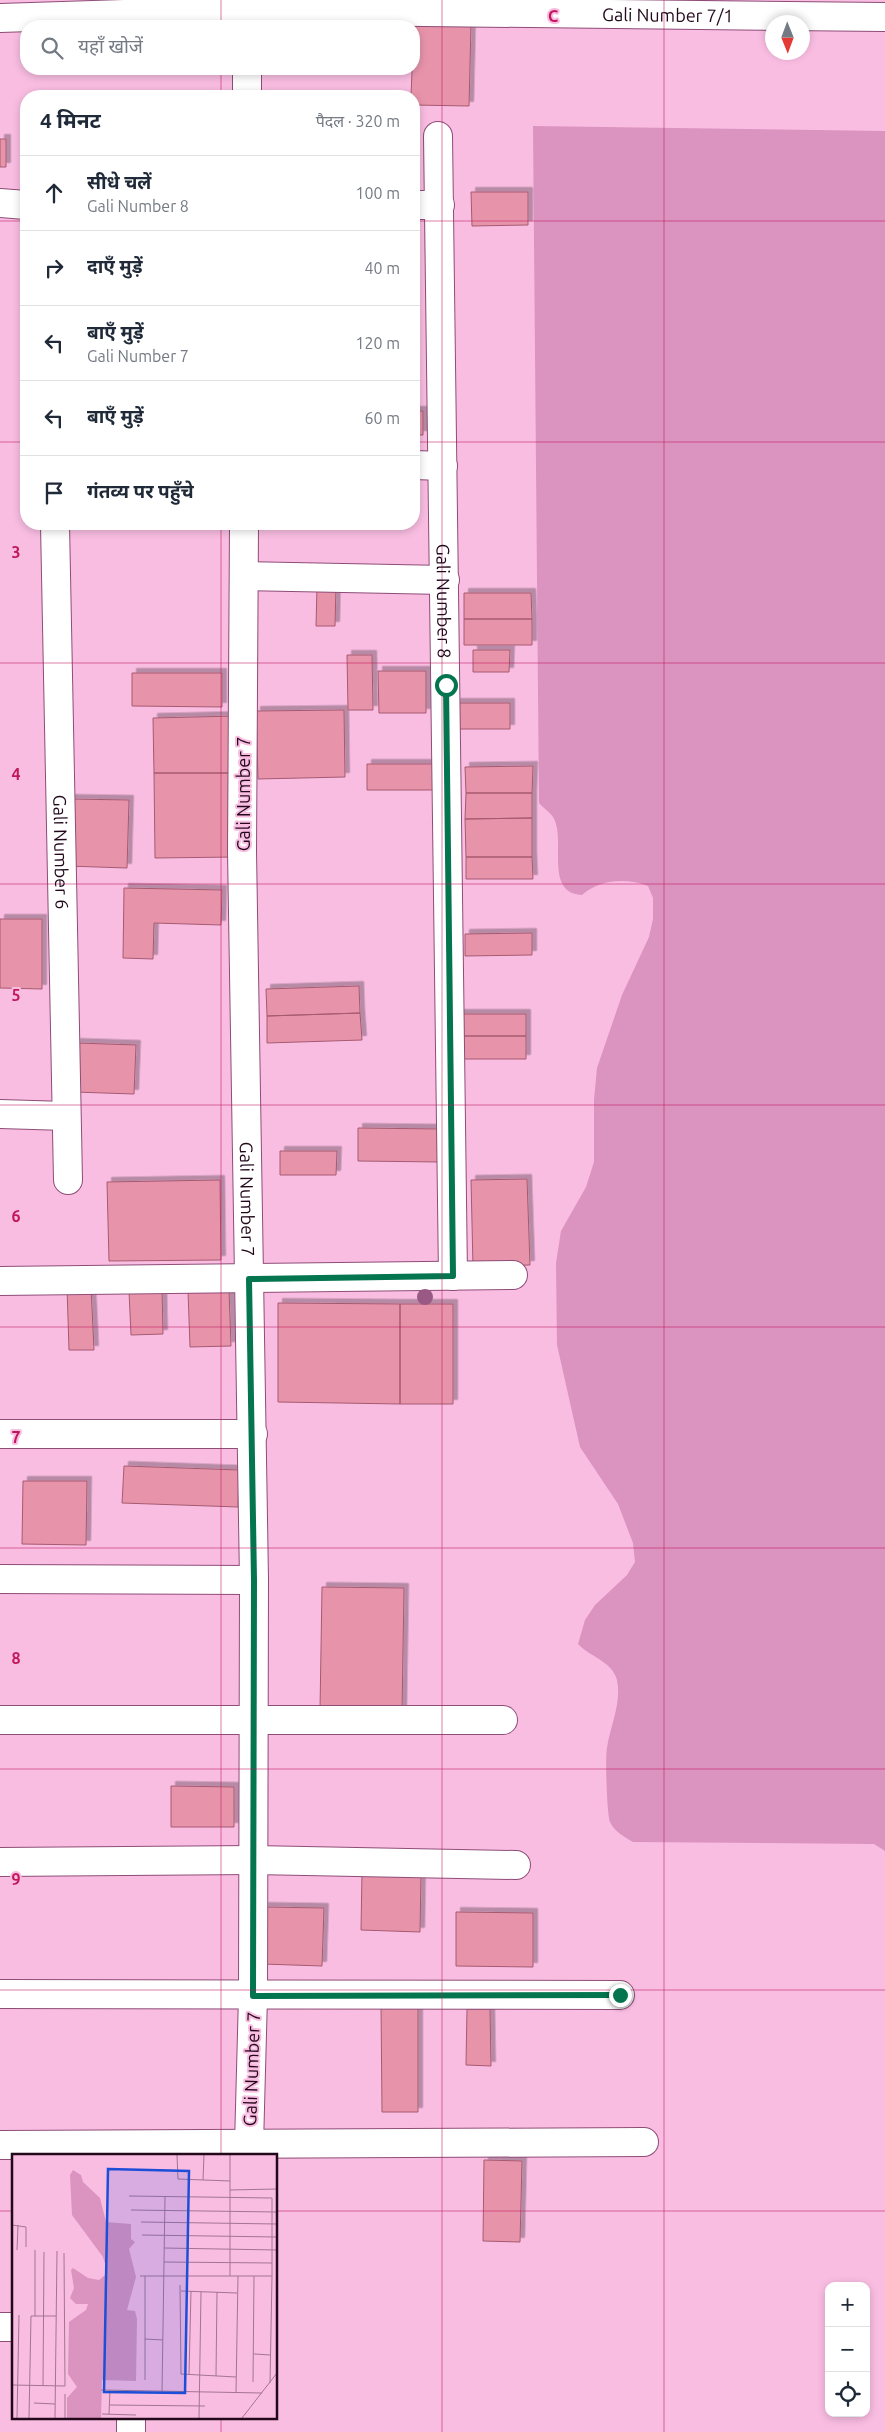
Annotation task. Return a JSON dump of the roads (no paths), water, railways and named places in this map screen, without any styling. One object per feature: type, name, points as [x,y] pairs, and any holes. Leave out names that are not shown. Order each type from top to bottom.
[{"type":"street","name":"Gali Number 7/1","points":[[0,18],[248,18],[814,9],[885,17]]},
{"type":"street","points":[[247,75],[247,90]]},
{"type":"street","name":"Gali Number 8","points":[[438,136],[427,205],[443,466],[453,1276]]},
{"type":"street","points":[[0,203],[20,205]]},
{"type":"street","points":[[420,465],[443,466]]},
{"type":"street","name":"Gali Number 6","points":[[55,530],[68,1180]]},
{"type":"street","name":"Gali Number 7","points":[[244,530],[242,851],[254,1580],[253,1996],[249,2145]]},
{"type":"street","points":[[244,576],[445,580]]},
{"type":"street","points":[[0,1114],[66,1116]]},
{"type":"street","points":[[0,1281],[513,1275]]},
{"type":"street","points":[[0,1434],[253,1434]]},
{"type":"street","points":[[0,1579],[254,1580]]},
{"type":"street","points":[[0,1720],[503,1720]]},
{"type":"street","points":[[0,1862],[253,1860],[516,1865]]},
{"type":"street","points":[[0,1994],[253,1996],[620,1995]]},
{"type":"street","points":[[0,2146],[644,2142]]}]
